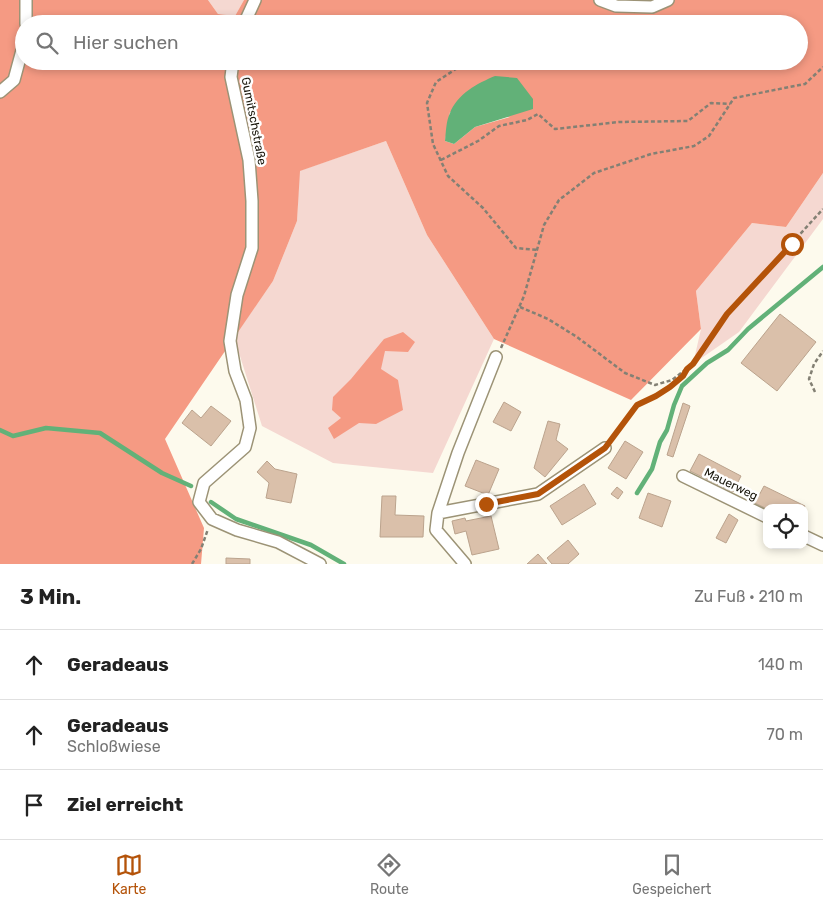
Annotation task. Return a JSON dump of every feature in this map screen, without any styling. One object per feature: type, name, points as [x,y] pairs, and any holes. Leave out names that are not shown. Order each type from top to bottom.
[{"type":"street","points":[[26,0],[26,15]]},
{"type":"street","points":[[248,15],[256,0]]},
{"type":"street","points":[[600,0],[616,6],[652,6],[668,0]]},
{"type":"street","points":[[0,92],[14,80],[17,70]]},
{"type":"street","name":"Gumitschstraße","points":[[212,519],[199,502],[204,483],[245,447],[250,428],[246,400],[234,371],[230,341],[237,295],[252,248],[252,201],[249,160],[230,77],[231,70]]},
{"type":"street","points":[[465,564],[436,530],[438,513],[458,453],[496,357]]},
{"type":"street","points":[[438,513],[538,494],[605,448]]},
{"type":"street","name":"Mauerweg","points":[[683,476],[763,515]]},
{"type":"street","points":[[212,519],[237,530],[278,542],[320,564]]},
{"type":"street","points":[[808,538],[823,545]]},
{"type":"path","points":[[496,357],[520,307],[544,225],[558,200],[594,173],[651,154],[694,146],[709,136],[734,98],[805,84],[823,67]]},
{"type":"path","points":[[454,70],[436,82],[427,103],[433,144],[448,176],[483,208],[516,248],[538,250]]},
{"type":"path","points":[[441,160],[478,142],[498,126],[527,120],[538,114],[555,129],[620,122],[688,120],[711,103],[730,104]]},
{"type":"path","points":[[520,307],[548,319],[577,337],[625,373],[654,385],[672,380],[693,364],[727,314],[823,209]]},
{"type":"path","points":[[815,392],[809,379],[814,364],[823,351]]},
{"type":"path","points":[[605,448],[637,405],[670,387],[683,376],[687,369]]},
{"type":"path","points":[[192,564],[201,549],[212,519]]},
{"type":"shaded area","points":[[0,0],[208,0],[218,14],[226,15],[15,15],[15,70],[808,70],[808,15],[236,15],[244,0],[823,0],[823,173],[786,227],[752,223],[696,291],[701,329],[631,400],[494,339],[427,235],[386,141],[300,171],[297,221],[273,281],[165,439],[204,528],[201,564],[0,564]],"holes":[[[450,112],[510,117],[475,127],[454,144],[445,141]]]},
{"type":"shaded area","points":[[208,0],[244,0],[236,15],[218,14]]},
{"type":"shaded area","points":[[495,76],[517,78],[533,99],[533,109],[475,127],[454,144],[445,141],[446,127],[453,106],[475,86]]},
{"type":"shaded area","points":[[386,141],[427,235],[494,339],[433,473],[333,463],[262,426],[234,337],[273,281],[297,221],[299,171]]},
{"type":"shaded area","points":[[823,173],[823,219],[739,332],[693,364],[701,329],[696,291],[752,223],[786,227]]},
{"type":"shaded area","points":[[403,332],[415,342],[408,352],[385,351],[381,369],[398,380],[403,410],[376,424],[359,423],[334,439],[328,428],[341,418],[332,410],[333,397],[351,379],[384,339]]},
{"type":"building","points":[[780,314],[816,342],[777,391],[741,363]]},
{"type":"building","points":[[504,402],[521,412],[511,431],[493,422]]},
{"type":"building","points":[[683,403],[690,406],[673,457],[667,455]]},
{"type":"building","points":[[211,406],[231,421],[211,446],[182,423],[192,410],[201,418]]},
{"type":"building","points":[[548,421],[560,424],[556,440],[568,449],[545,477],[534,468]]},
{"type":"building","points":[[625,441],[643,452],[626,479],[608,468]]},
{"type":"building","points":[[699,454],[741,476],[733,492],[690,471]]},
{"type":"building","points":[[476,460],[499,469],[488,495],[465,486]]},
{"type":"building","points":[[267,461],[275,469],[297,474],[291,503],[266,498],[269,483],[257,472]]},
{"type":"building","points":[[584,484],[596,504],[562,525],[550,506]]},
{"type":"building","points":[[764,486],[801,504],[763,504],[763,507],[755,503]]},
{"type":"building","points":[[617,487],[623,492],[618,499],[611,494]]},
{"type":"building","points":[[648,493],[671,501],[662,527],[639,518]]},
{"type":"building","points":[[382,496],[396,496],[395,515],[424,516],[423,537],[380,537]]},
{"type":"building","points":[[729,514],[738,520],[726,543],[716,538]]},
{"type":"building","points":[[491,516],[499,549],[472,555],[466,531],[455,534],[452,521],[465,518],[466,521]]},
{"type":"building","points":[[568,540],[579,554],[568,564],[552,564],[547,558]]},
{"type":"building","points":[[538,554],[547,564],[527,564]]},
{"type":"building","points":[[226,558],[250,559],[250,564],[226,564]]},
{"type":"waterway","points":[[637,493],[652,469],[660,442],[667,430],[682,386],[707,363],[728,350],[748,329],[823,267]]},
{"type":"waterway","points":[[0,430],[13,436],[46,428],[100,433],[162,473],[191,486]]},
{"type":"waterway","points":[[211,502],[236,519],[311,545],[344,564]]},
{"type":"route","points":[[486,504],[538,494],[605,448],[637,405],[656,396],[683,376],[727,314],[792,244]]}]
